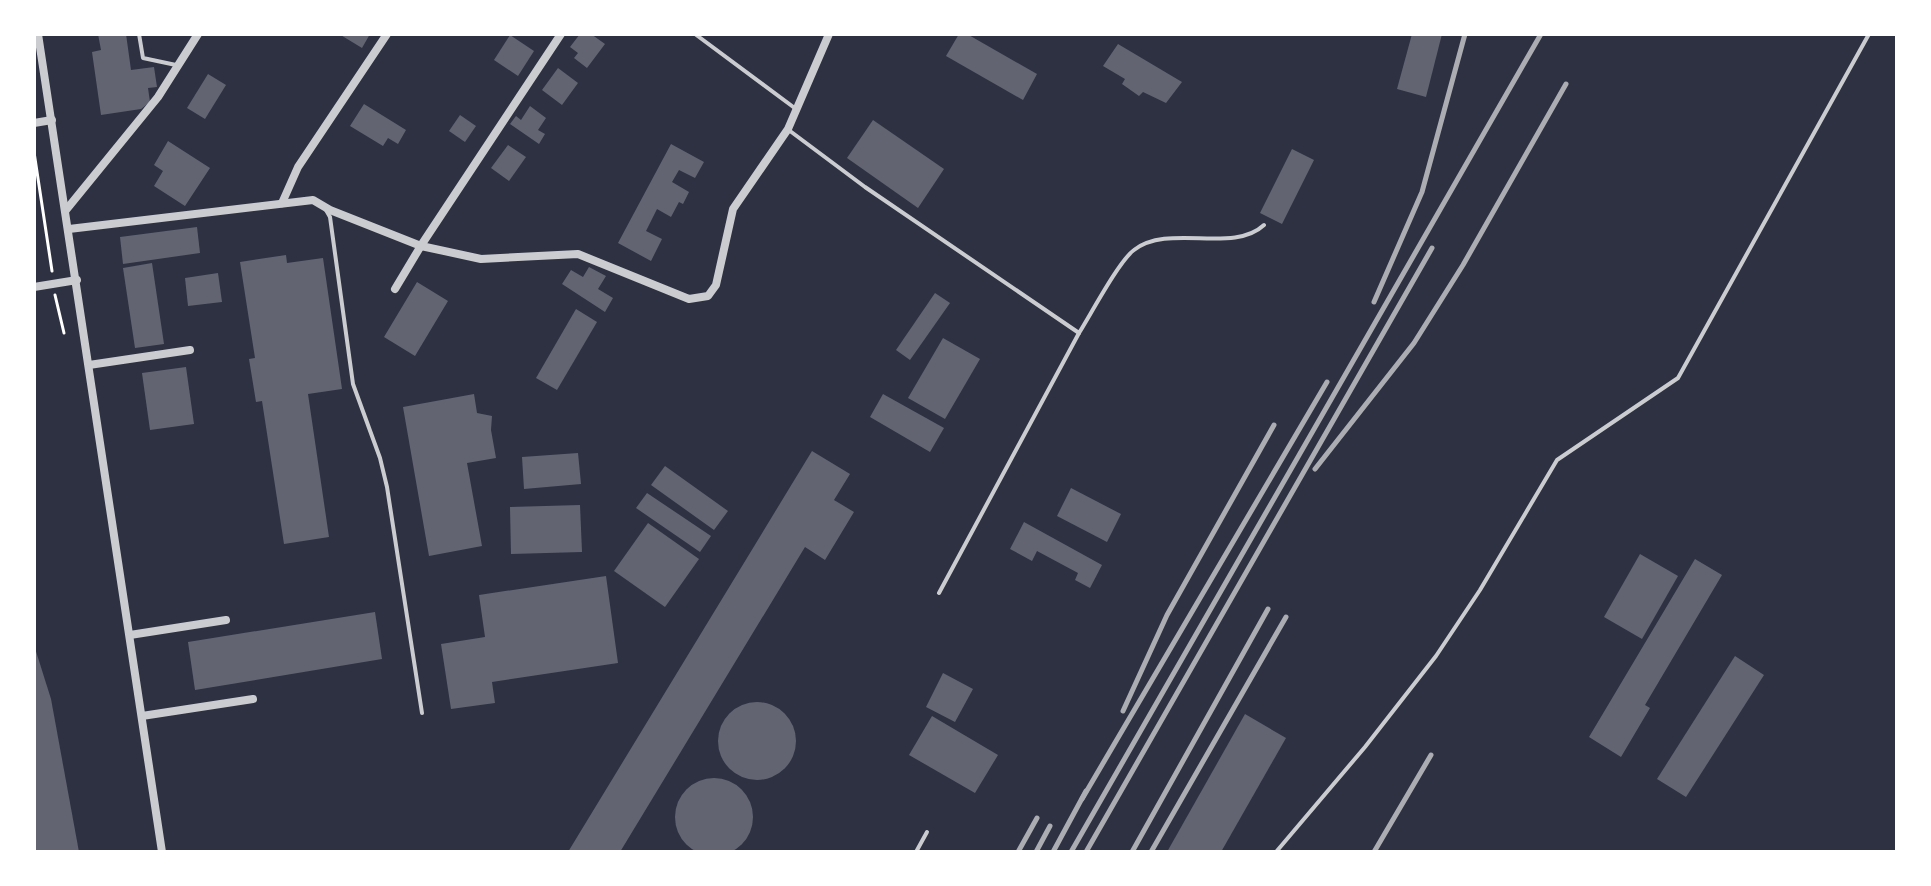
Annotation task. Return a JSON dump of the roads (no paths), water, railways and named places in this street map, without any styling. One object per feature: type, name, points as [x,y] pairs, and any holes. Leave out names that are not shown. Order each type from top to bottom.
[{"type":"street","points":[[38,34],[162,852]]},
{"type":"street","points":[[66,210],[158,97],[198,34]]},
{"type":"street","points":[[282,203],[298,167],[387,34]]},
{"type":"street","points":[[395,289],[561,34]]},
{"type":"street","points":[[69,229],[313,200],[421,246],[481,259],[578,254],[689,299],[708,296],[716,285],[733,209],[788,129],[829,34]]},
{"type":"street","points":[[34,123],[52,120]]},
{"type":"street","points":[[34,287],[77,280]]},
{"type":"street","points":[[89,365],[190,350]]},
{"type":"street","points":[[130,635],[226,620]]},
{"type":"street","points":[[142,716],[253,699]]},
{"type":"lane","points":[[139,34],[143,58],[178,65]]},
{"type":"lane","points":[[695,34],[796,109]]},
{"type":"lane","points":[[1276,852],[1365,747],[1436,656],[1480,590],[1557,460],[1678,378],[1869,34]]},
{"type":"lane","points":[[788,129],[865,187],[1079,333]]},
{"type":"lane","points":[[324,206],[330,217],[353,384],[380,458],[387,487],[422,713]]},
{"type":"lane","points":[[939,593],[1079,333],[1133,250],[1160,238],[1255,234],[1264,225]]},
{"type":"lane","points":[[916,852],[927,832]]},
{"type":"railway","points":[[1374,302],[1422,192],[1465,34]]},
{"type":"railway","points":[[1071,852],[1541,34]]},
{"type":"railway","points":[[1315,469],[1414,343],[1463,265],[1566,84]]},
{"type":"railway","points":[[1086,852],[1432,248]]},
{"type":"railway","points":[[1082,799],[1327,382]]},
{"type":"railway","points":[[1123,711],[1167,615],[1274,425]]},
{"type":"railway","points":[[1132,852],[1268,609]]},
{"type":"railway","points":[[1151,852],[1286,617]]},
{"type":"railway","points":[[1374,852],[1431,755]]},
{"type":"railway","points":[[1053,852],[1086,791]]},
{"type":"railway","points":[[1018,852],[1037,818]]},
{"type":"railway","points":[[1036,852],[1050,826]]}]
